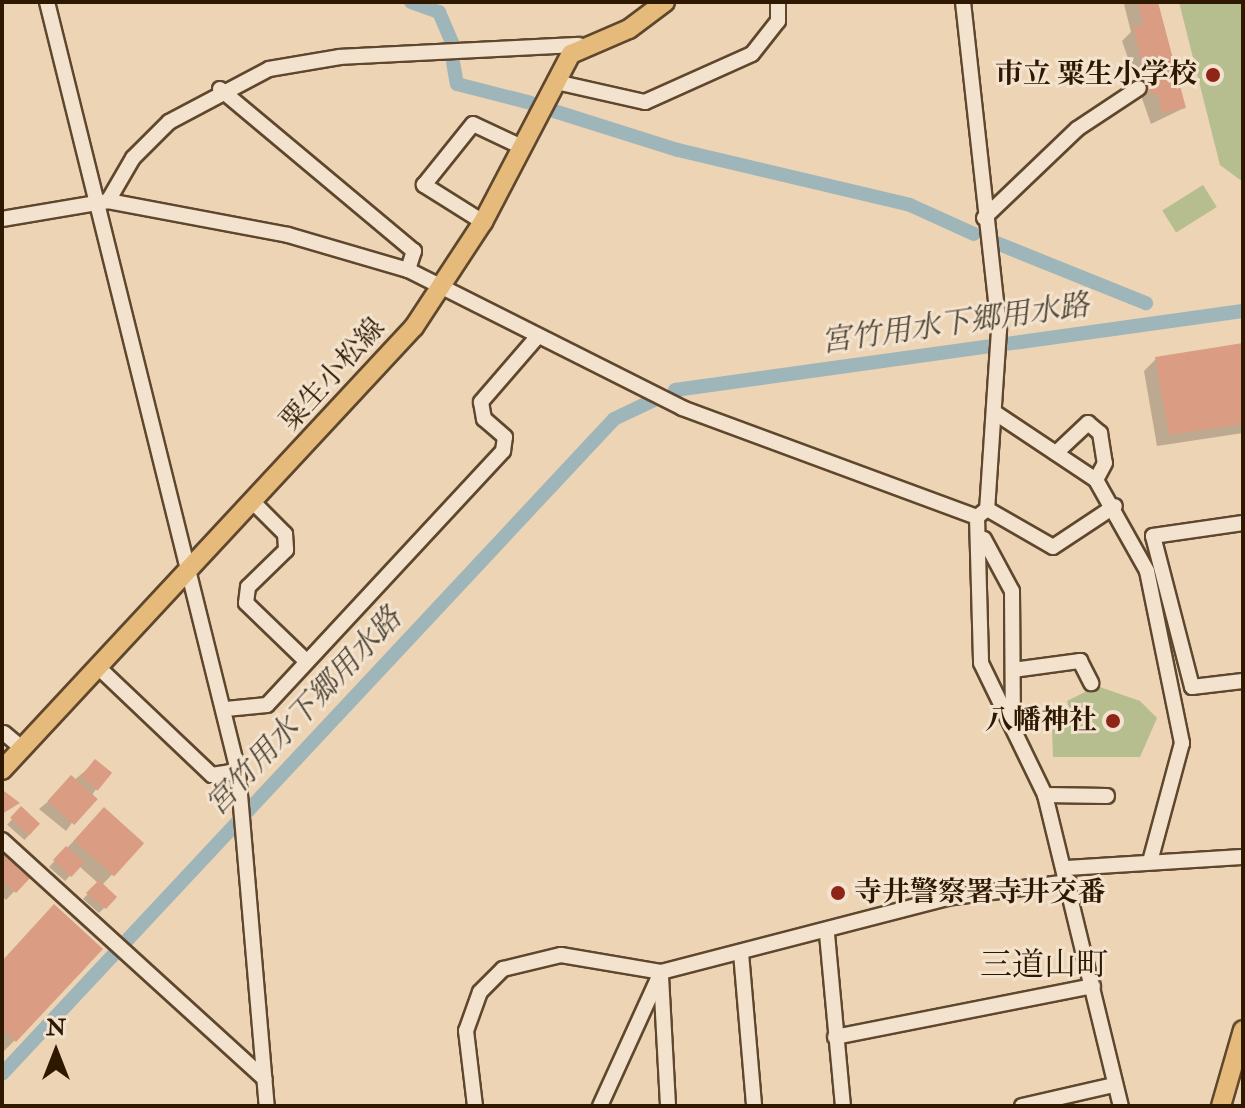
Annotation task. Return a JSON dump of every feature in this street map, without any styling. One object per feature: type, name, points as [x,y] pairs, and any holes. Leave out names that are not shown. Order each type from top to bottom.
[{"type":"main road","points":[[579,45],[629,29],[665,2]]},
{"type":"main road","name":"粟生小松線","points":[[2,770],[375,373],[443,287],[483,222],[556,82],[579,45]]},
{"type":"main road","points":[[1221,1106],[1243,1030]]},
{"type":"street","points":[[47,2],[101,203],[188,572],[226,709],[238,771],[267,1106]]},
{"type":"street","points":[[556,82],[645,102],[752,54],[778,21],[778,2]]},
{"type":"street","points":[[963,2],[984,218],[999,330],[997,414],[982,513],[981,663],[1045,795],[1068,875],[1121,1106]]},
{"type":"street","points":[[101,203],[142,149],[220,89],[304,61],[579,45]]},
{"type":"street","points":[[984,218],[1077,129],[1139,88]]},
{"type":"street","points":[[220,89],[414,251],[408,270]]},
{"type":"street","points":[[483,222],[424,185],[473,124],[524,148]]},
{"type":"street","points":[[2,219],[101,203],[128,211],[288,235],[408,270],[682,408],[982,513],[1053,547],[1115,506]]},
{"type":"street","points":[[226,709],[267,705],[503,451],[505,437],[484,419],[481,402],[538,336]]},
{"type":"street","points":[[997,414],[1096,480],[1115,506],[1147,571],[1182,743],[1151,858]]},
{"type":"street","points":[[1056,453],[1088,423],[1100,433],[1105,463],[1096,480]]},
{"type":"street","points":[[254,503],[285,534],[286,550],[248,587],[246,603],[306,661]]},
{"type":"street","points":[[1243,523],[1153,536],[1192,687],[1243,681]]},
{"type":"street","points":[[982,535],[1012,591],[1013,728]]},
{"type":"street","points":[[1013,670],[1080,661],[1091,683]]},
{"type":"street","points":[[98,667],[212,775],[238,771]]},
{"type":"street","points":[[4,733],[22,748]]},
{"type":"street","points":[[1045,795],[1107,796]]},
{"type":"street","points":[[2,840],[126,956],[265,1079]]},
{"type":"street","points":[[475,1106],[466,1031],[480,992],[503,969],[561,955],[661,972],[827,934],[947,898],[1151,858],[1243,857]]},
{"type":"street","points":[[827,934],[843,1106]]},
{"type":"street","points":[[741,953],[754,1106]]},
{"type":"street","points":[[600,1106],[661,972]]},
{"type":"street","points":[[661,972],[668,1106]]},
{"type":"street","points":[[835,1037],[1093,986]]},
{"type":"street","points":[[1022,1106],[1114,1085]]},
{"type":"green space","points":[[1179,2],[1243,2],[1243,182],[1220,165]]},
{"type":"green space","points":[[1203,185],[1217,207],[1176,232],[1162,210]]},
{"type":"green space","points":[[1097,686],[1140,701],[1157,718],[1140,757],[1053,757],[1052,730],[1074,723],[1067,701]]},
{"type":"building","points":[[1138,2],[1158,2],[1186,108],[1162,113],[1158,95],[1150,93],[1133,27],[1143,25]]},
{"type":"building","points":[[1243,343],[1243,424],[1169,435],[1155,357]]},
{"type":"building","points":[[95,759],[112,773],[98,791],[81,777]]},
{"type":"building","points":[[71,775],[98,799],[74,825],[48,801]]},
{"type":"building","points":[[4,791],[20,803],[2,814],[2,793]]},
{"type":"building","points":[[21,806],[40,824],[29,835],[10,818]]},
{"type":"building","points":[[104,807],[144,843],[114,877],[74,840]]},
{"type":"building","points":[[66,846],[84,863],[71,877],[53,860]]},
{"type":"building","points":[[2,847],[33,875],[16,893],[2,880]]},
{"type":"building","points":[[99,880],[117,897],[106,909],[86,893]]},
{"type":"building","points":[[54,904],[103,949],[16,1042],[2,1029],[2,961]]},
{"type":"waterway","points":[[411,2],[439,12],[452,43]]},
{"type":"waterway","points":[[453,62],[457,84],[531,103]]},
{"type":"waterway","points":[[554,111],[678,150],[910,205],[974,234]]},
{"type":"waterway","points":[[994,242],[1146,303]]},
{"type":"waterway","name":"宮竹用水下郷用水路","points":[[675,390],[1243,311]]},
{"type":"waterway","name":"宮竹用水下郷用水路","points":[[2,1074],[614,419],[654,400]]},
{"type":"place","name":"市立 粟生小学校","points":[[1213,75]]},
{"type":"place","name":"八幡神社","points":[[1113,721]]},
{"type":"place","name":"寺井警察署寺井交番","points":[[838,893]]},
{"type":"district","name":"三道山町","points":[[1044,965]]}]
